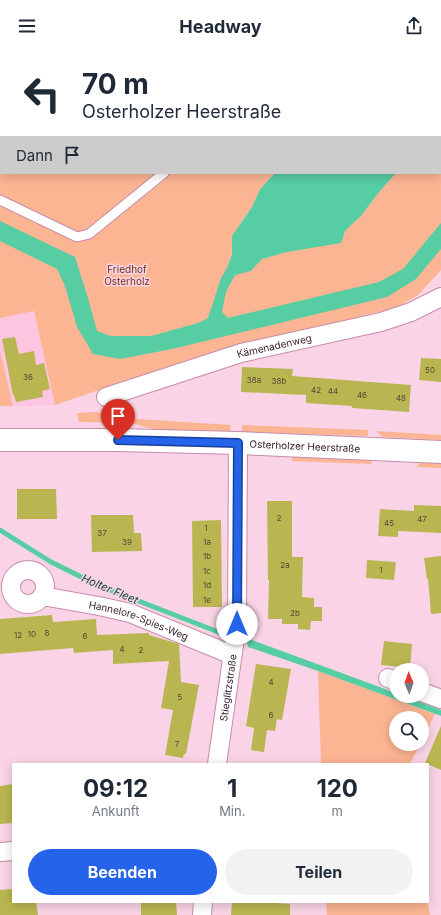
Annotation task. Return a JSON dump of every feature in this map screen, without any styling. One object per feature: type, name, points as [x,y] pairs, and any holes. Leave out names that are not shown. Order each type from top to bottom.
[{"type":"main road","name":"Osterholzer Heerstraße","points":[[0,440],[118,440],[238,443],[441,452]]},
{"type":"street","name":"Kämenadenweg","points":[[106,397],[241,353],[381,322],[411,312],[441,297]]},
{"type":"street","name":"Stieglitzstraße","points":[[217,763],[237,624],[238,443]]},
{"type":"street","name":"Hannelore-Spies-Weg","points":[[42,596],[130,613],[232,655]]},
{"type":"street","points":[[429,695],[441,699]]},
{"type":"street","points":[[0,852],[12,851]]},
{"type":"street","points":[[202,915],[203,903]]},
{"type":"lane","points":[[0,200],[77,237],[89,234],[163,174]]},
{"type":"shaded area","points":[[274,174],[395,174],[361,216],[345,231],[341,243],[287,252],[262,259],[251,271],[235,275],[226,292],[222,312],[228,318],[379,282],[403,269],[441,223],[441,249],[416,279],[387,297],[172,349],[120,359],[93,354],[77,327],[65,286],[57,269],[0,241],[0,221],[75,257],[97,331],[110,336],[151,336],[198,323],[208,318],[221,278],[227,268],[232,254],[232,236],[252,207],[260,189]]},
{"type":"shaded area","points":[[34,311],[55,405],[13,406],[0,351],[0,318]]},
{"type":"shaded area","points":[[249,639],[389,690],[389,697],[248,647],[247,643]]},
{"type":"shaded area","points":[[405,703],[422,703],[441,710],[441,716]]},
{"type":"green space","name":"Friedhof Osterholz","points":[[0,174],[274,174],[260,189],[252,207],[241,222],[227,268],[251,271],[262,259],[287,252],[345,231],[361,216],[395,174],[441,174],[441,270],[418,295],[398,307],[193,358],[55,405],[34,311],[0,318]]},
{"type":"green space","points":[[0,351],[13,406],[0,406]]},
{"type":"green space","points":[[96,412],[122,418],[231,425],[230,431],[156,430],[131,423],[79,422],[77,413]]},
{"type":"green space","points":[[242,425],[368,430],[368,436],[242,432]]},
{"type":"green space","points":[[377,431],[441,435],[441,440],[382,437]]},
{"type":"green space","points":[[292,456],[370,459],[372,464],[292,461]]},
{"type":"green space","points":[[421,462],[441,463],[441,468],[416,467]]},
{"type":"green space","points":[[318,671],[389,697],[389,703],[405,703],[427,711],[389,711],[389,751],[416,751],[411,763],[321,763]]},
{"type":"green space","points":[[429,712],[435,714],[429,726]]},
{"type":"green space","points":[[326,903],[428,903],[430,915],[327,915]]},
{"type":"building","points":[[15,337],[19,354],[34,351],[36,365],[44,363],[50,389],[42,391],[43,397],[16,402],[13,395],[2,339]]},
{"type":"building","points":[[421,358],[441,359],[441,382],[419,380]]},
{"type":"building","points":[[242,367],[293,369],[292,376],[411,385],[409,412],[306,403],[306,395],[241,392]]},
{"type":"building","points":[[17,489],[56,489],[57,519],[17,519]]},
{"type":"building","points":[[267,501],[292,501],[292,557],[303,557],[302,597],[314,598],[314,607],[322,607],[322,621],[311,621],[310,630],[298,629],[298,624],[282,624],[282,619],[268,619],[269,580]]},
{"type":"building","points":[[414,505],[441,506],[441,533],[398,531],[398,537],[378,536],[380,509],[414,511]]},
{"type":"building","points":[[91,515],[133,515],[134,533],[141,533],[142,551],[92,552]]},
{"type":"building","points":[[221,520],[222,607],[193,607],[192,521]]},
{"type":"building","points":[[441,556],[441,613],[431,614],[428,579],[424,558]]},
{"type":"building","points":[[367,560],[396,562],[394,580],[366,578]]},
{"type":"building","points":[[52,615],[53,622],[96,619],[97,635],[149,633],[149,635],[179,644],[181,682],[199,685],[186,754],[184,754],[183,758],[165,755],[173,710],[161,708],[169,661],[113,664],[113,650],[74,653],[73,648],[0,654],[0,619]]},
{"type":"building","points":[[384,641],[412,644],[410,663],[389,663],[389,666],[381,665]]},
{"type":"building","points":[[256,664],[291,669],[282,720],[277,719],[275,731],[267,730],[264,752],[251,750],[254,728],[246,726]]},
{"type":"building","points":[[441,726],[441,770],[429,765],[429,763],[425,763]]},
{"type":"building","points":[[12,784],[12,823],[0,824],[0,786]]},
{"type":"building","points":[[12,889],[12,903],[36,903],[38,915],[0,915],[0,890]]},
{"type":"building","points":[[141,903],[176,903],[177,915],[141,915]]},
{"type":"building","points":[[232,903],[290,904],[290,915],[231,915]]},
{"type":"waterway","name":"Holter Fleet","points":[[0,530],[51,562],[100,586],[226,635]]},
{"type":"route","points":[[118,440],[238,443],[237,624]]}]
